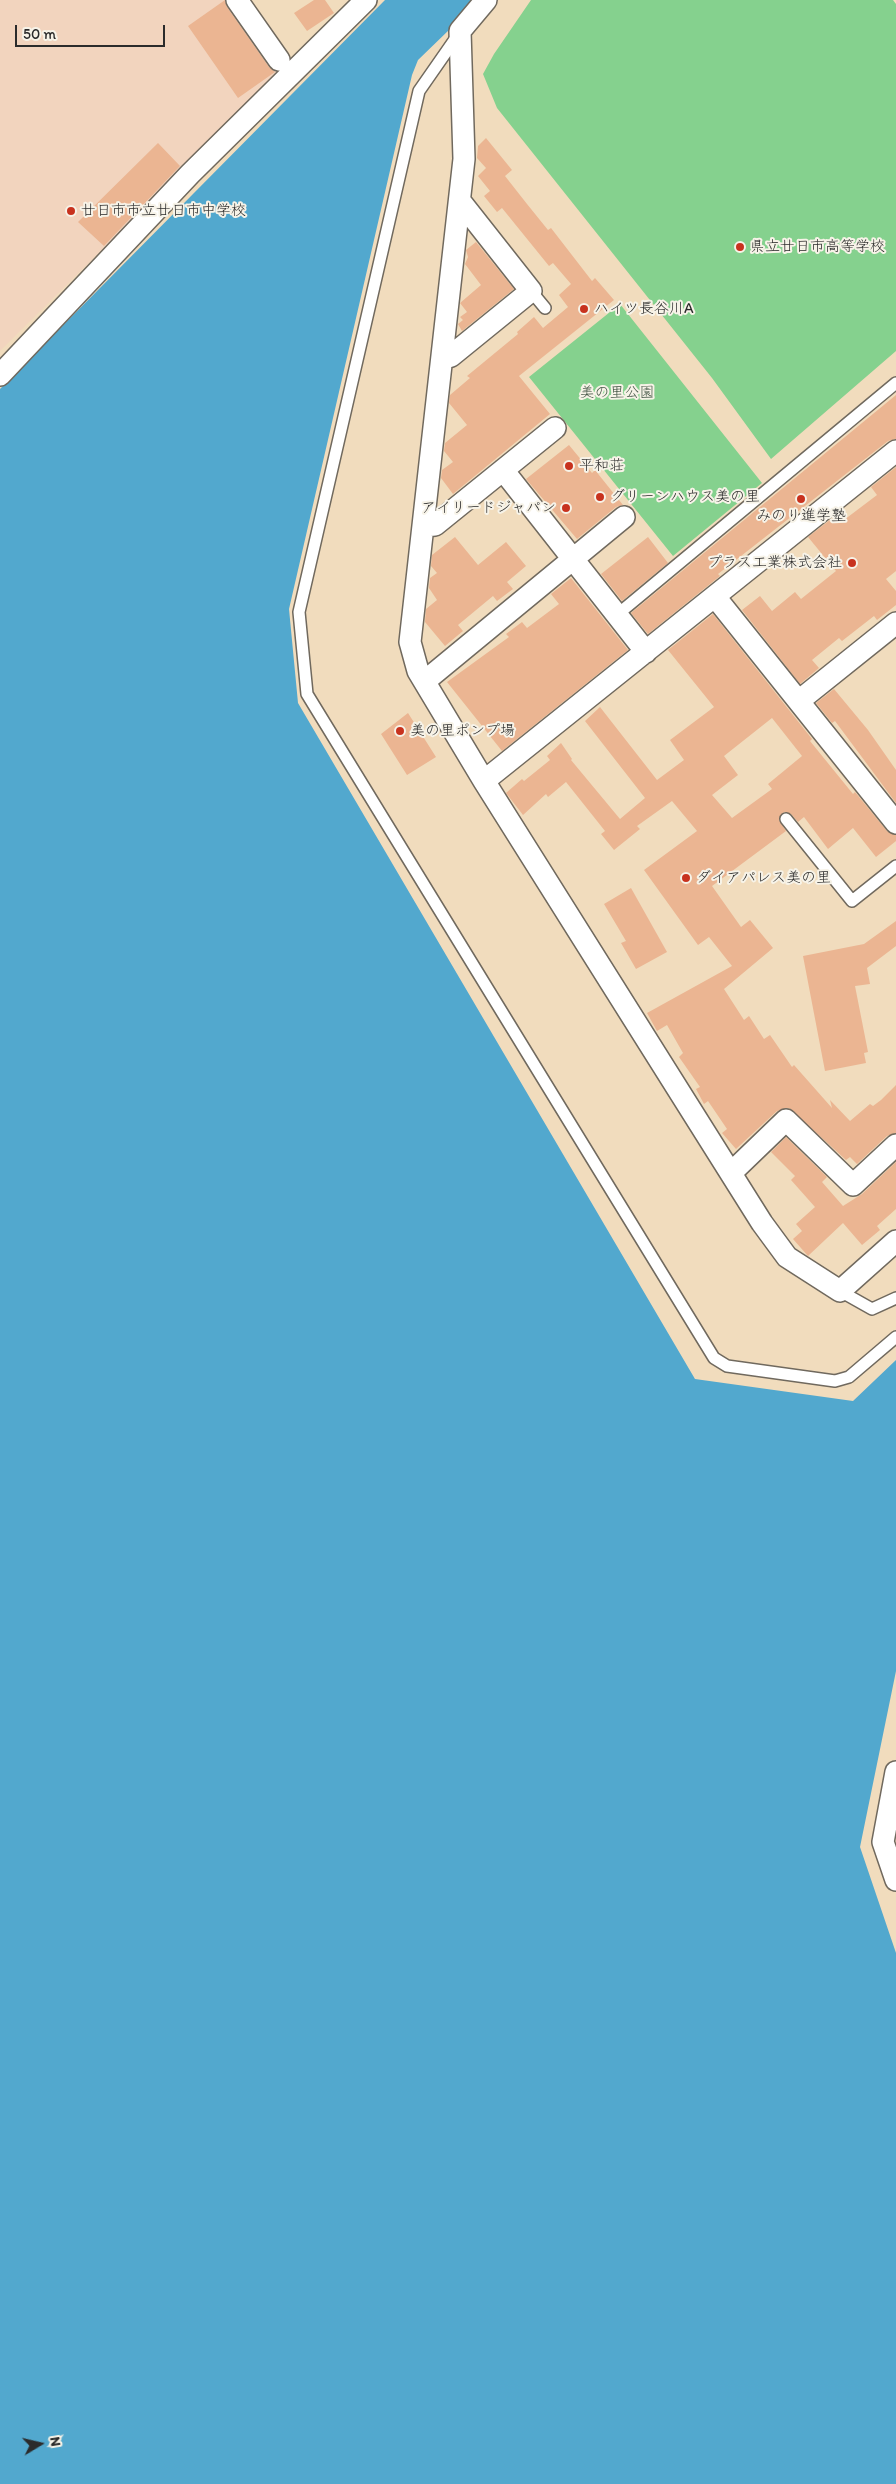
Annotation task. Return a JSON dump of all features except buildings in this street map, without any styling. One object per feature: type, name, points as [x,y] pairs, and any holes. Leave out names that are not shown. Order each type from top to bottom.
[{"type":"street","points":[[237,0],[278,60]]},
{"type":"street","points":[[0,375],[190,174],[366,0]]},
{"type":"street","points":[[486,0],[460,31],[464,159],[410,642],[418,670],[484,781],[762,1223],[787,1257],[840,1291],[896,1240]]},
{"type":"street","points":[[442,359],[451,356],[531,291],[460,201]]},
{"type":"street","points":[[424,526],[435,525],[555,428]]},
{"type":"street","points":[[484,781],[716,598],[896,451]]},
{"type":"street","points":[[503,470],[646,652]]},
{"type":"street","points":[[425,681],[624,517]]},
{"type":"street","points":[[716,598],[800,700],[896,823]]},
{"type":"street","points":[[800,700],[896,623]]},
{"type":"street","points":[[731,1173],[786,1120],[853,1185],[896,1145]]},
{"type":"street","points":[[896,1772],[883,1842],[896,1880]]},
{"type":"lane","points":[[460,31],[419,91],[300,612],[307,694],[714,1358],[727,1366],[835,1381],[850,1377],[896,1337]]},
{"type":"lane","points":[[531,291],[545,308]]},
{"type":"lane","points":[[618,614],[896,383]]},
{"type":"lane","points":[[786,819],[852,901],[896,866]]},
{"type":"lane","points":[[840,1291],[872,1310],[896,1298]]},
{"type":"shaded area","name":"廿日市市立廿日市中学校","points":[[0,0],[233,0],[283,70],[0,351]]},
{"type":"green space","name":"県立廿日市高等学校","points":[[531,0],[893,0],[896,4],[896,351],[771,459],[712,378],[497,108],[483,74],[494,54]]},
{"type":"green space","name":"美の里公園","points":[[620,304],[762,483],[673,556],[529,377]]},
{"type":"water","points":[[385,0],[480,0],[418,60],[412,75],[289,609],[298,703],[695,1379],[853,1401],[896,1360],[896,1671],[860,1847],[896,1953],[896,2484],[0,2484],[0,389]]},
{"type":"place","name":"廿日市市立廿日市中学校","points":[[71,211]]},
{"type":"place","name":"県立廿日市高等学校","points":[[740,247]]},
{"type":"place","name":"ハイツ長谷川A","points":[[584,309]]},
{"type":"place","name":"平和荘","points":[[569,466]]},
{"type":"place","name":"グリーンハウス美の里","points":[[600,497]]},
{"type":"place","name":"みのり進学塾","points":[[801,499]]},
{"type":"place","name":"アイリードジャパン","points":[[566,508]]},
{"type":"place","name":"プラス工業株式会社","points":[[852,563]]},
{"type":"place","name":"美の里ポンプ場","points":[[400,731]]},
{"type":"place","name":"ダイアパレス美の里","points":[[686,878]]}]
